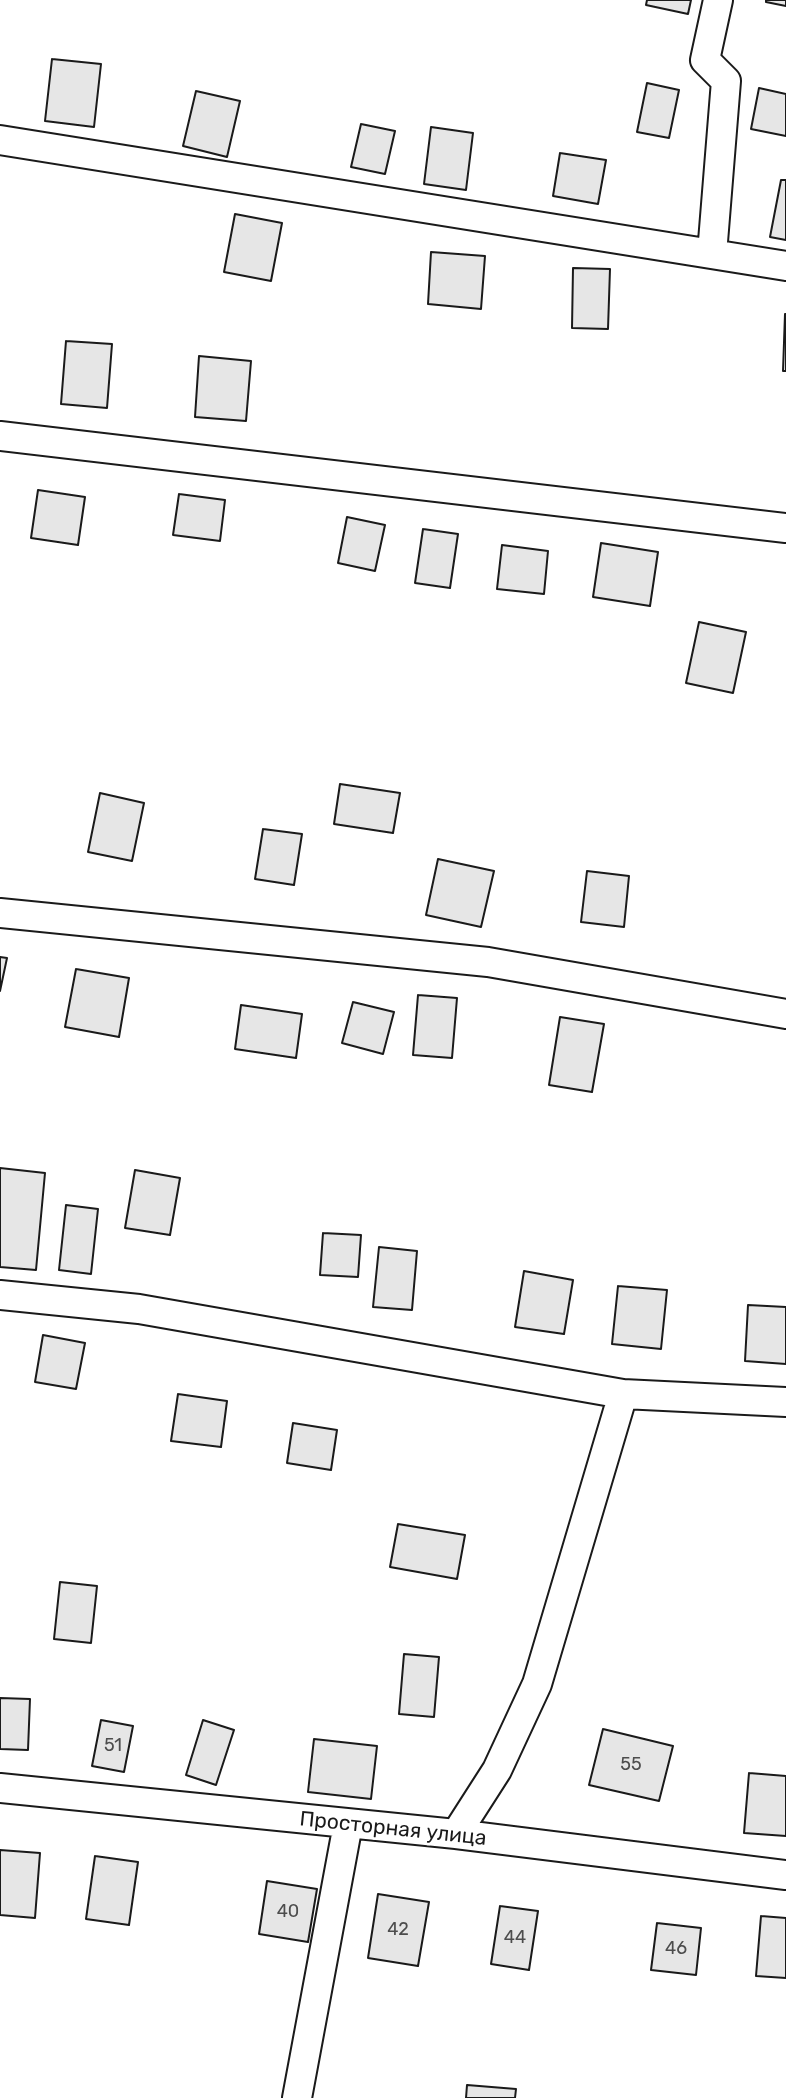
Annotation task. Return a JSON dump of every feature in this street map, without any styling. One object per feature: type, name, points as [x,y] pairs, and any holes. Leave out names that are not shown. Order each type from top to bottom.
[{"type":"street","points":[[712,254],[726,81],[705,60],[718,0]]},
{"type":"street","points":[[0,140],[786,265]]},
{"type":"street","points":[[0,436],[786,528]]},
{"type":"street","points":[[0,913],[488,962],[786,1014]]},
{"type":"street","points":[[0,1295],[139,1309],[623,1394],[786,1402]]},
{"type":"street","points":[[456,1834],[497,1770],[537,1684],[623,1394]]},
{"type":"street","name":"Просторная улица","points":[[0,1788],[456,1834],[786,1875]]},
{"type":"street","points":[[298,2098],[348,1824]]},
{"type":"building","points":[[647,0],[691,0],[688,14],[646,5]]},
{"type":"building","points":[[786,0],[786,6],[766,2]]},
{"type":"building","points":[[52,59],[101,64],[94,127],[45,121]]},
{"type":"building","points":[[647,83],[679,90],[669,138],[637,132]]},
{"type":"building","points":[[759,88],[786,94],[786,136],[751,129]]},
{"type":"building","points":[[196,91],[240,101],[227,157],[183,146]]},
{"type":"building","points":[[361,124],[395,131],[385,174],[351,167]]},
{"type":"building","points":[[431,127],[473,133],[466,190],[424,184]]},
{"type":"building","points":[[560,153],[606,160],[598,204],[553,196]]},
{"type":"building","points":[[781,180],[786,180],[786,240],[770,237]]},
{"type":"building","points":[[235,214],[282,223],[271,281],[224,272]]},
{"type":"building","points":[[431,252],[485,256],[481,309],[428,304]]},
{"type":"building","points":[[573,268],[610,269],[608,329],[572,328]]},
{"type":"building","points":[[785,314],[786,371],[783,371]]},
{"type":"building","points":[[66,341],[112,344],[107,408],[61,404]]},
{"type":"building","points":[[199,356],[251,361],[246,421],[195,417]]},
{"type":"building","points":[[38,490],[85,497],[78,545],[31,538]]},
{"type":"building","points":[[179,494],[225,500],[220,541],[173,535]]},
{"type":"building","points":[[347,517],[385,525],[375,571],[338,563]]},
{"type":"building","points":[[423,529],[458,534],[450,588],[415,583]]},
{"type":"building","points":[[601,543],[658,552],[650,606],[593,597]]},
{"type":"building","points":[[502,545],[548,551],[544,594],[497,589]]},
{"type":"building","points":[[699,622],[746,632],[733,693],[686,683]]},
{"type":"building","points":[[340,784],[400,793],[393,833],[334,824]]},
{"type":"building","points":[[100,793],[144,803],[132,861],[88,852]]},
{"type":"building","points":[[263,829],[302,834],[294,885],[255,879]]},
{"type":"building","points":[[438,859],[494,871],[481,927],[426,915]]},
{"type":"building","points":[[587,871],[629,876],[624,927],[581,922]]},
{"type":"building","points":[[0,957],[7,958],[0,991]]},
{"type":"building","points":[[76,969],[129,978],[119,1037],[65,1027]]},
{"type":"building","points":[[418,995],[457,998],[452,1058],[413,1055]]},
{"type":"building","points":[[353,1002],[394,1012],[383,1054],[342,1043]]},
{"type":"building","points":[[241,1005],[302,1014],[296,1058],[235,1049]]},
{"type":"building","points":[[560,1017],[604,1024],[592,1092],[549,1085]]},
{"type":"building","points":[[0,1168],[45,1173],[36,1270],[0,1267]]},
{"type":"building","points":[[135,1170],[180,1178],[170,1235],[125,1228]]},
{"type":"building","points":[[66,1205],[98,1209],[91,1274],[59,1270]]},
{"type":"building","points":[[323,1233],[361,1235],[358,1277],[320,1275]]},
{"type":"building","points":[[379,1247],[417,1251],[412,1310],[373,1307]]},
{"type":"building","points":[[524,1271],[573,1280],[564,1334],[515,1327]]},
{"type":"building","points":[[618,1286],[667,1290],[661,1349],[612,1344]]},
{"type":"building","points":[[748,1305],[786,1307],[786,1364],[745,1361]]},
{"type":"building","points":[[43,1335],[85,1343],[76,1389],[35,1382]]},
{"type":"building","points":[[178,1394],[227,1401],[221,1447],[171,1441]]},
{"type":"building","points":[[293,1423],[337,1430],[331,1470],[287,1463]]},
{"type":"building","points":[[398,1524],[465,1535],[457,1579],[390,1567]]},
{"type":"building","points":[[60,1582],[97,1586],[91,1643],[54,1639]]},
{"type":"building","points":[[404,1654],[439,1657],[434,1717],[399,1714]]},
{"type":"building","points":[[0,1698],[30,1699],[28,1750],[0,1749]]},
{"type":"building","points":[[101,1720],[133,1726],[124,1772],[92,1766]]},
{"type":"building","points":[[203,1720],[234,1730],[216,1785],[186,1775]]},
{"type":"building","points":[[603,1729],[673,1746],[659,1801],[589,1785]]},
{"type":"building","points":[[314,1739],[377,1746],[371,1799],[308,1792]]},
{"type":"building","points":[[749,1773],[786,1776],[786,1836],[744,1833]]},
{"type":"building","points":[[0,1850],[40,1853],[35,1918],[0,1915]]},
{"type":"building","points":[[95,1856],[138,1862],[129,1925],[86,1919]]},
{"type":"building","points":[[267,1881],[317,1889],[308,1942],[259,1934]]},
{"type":"building","points":[[378,1894],[429,1902],[418,1966],[368,1958]]},
{"type":"building","points":[[500,1906],[538,1911],[529,1970],[491,1964]]},
{"type":"building","points":[[761,1916],[786,1918],[786,1978],[756,1976]]},
{"type":"building","points":[[657,1923],[701,1928],[696,1975],[651,1970]]},
{"type":"building","points":[[467,2085],[516,2089],[515,2098],[466,2098]]}]
